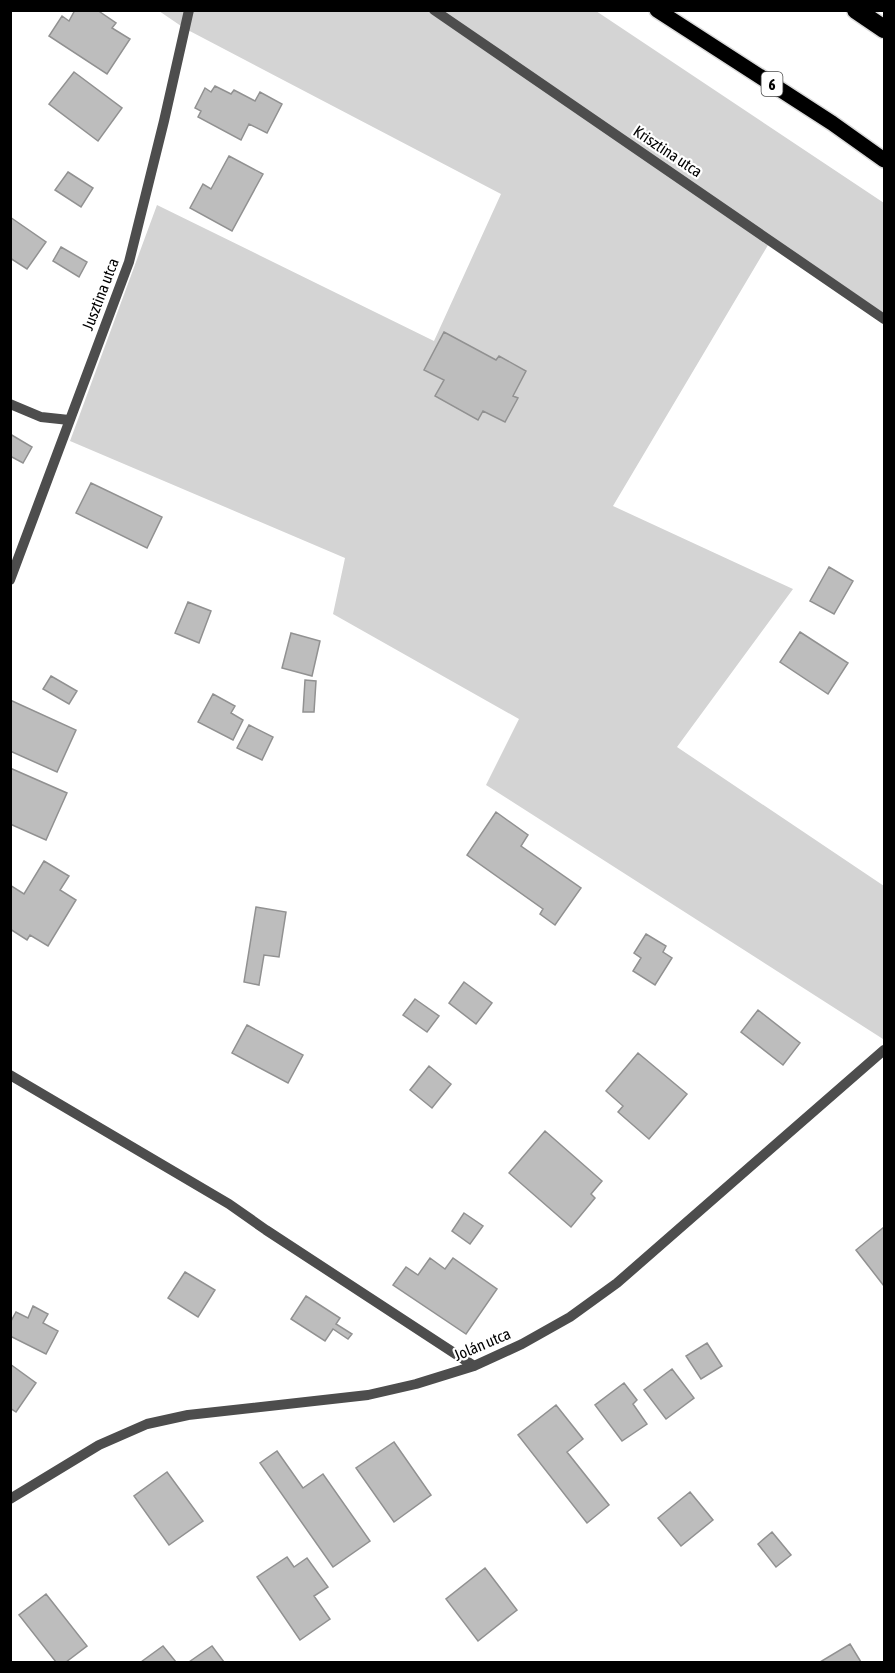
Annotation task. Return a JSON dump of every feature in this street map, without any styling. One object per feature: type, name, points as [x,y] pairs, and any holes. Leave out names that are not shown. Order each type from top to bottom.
[{"type":"highway","points":[[856,10],[885,29]]},
{"type":"main road","name":"6","points":[[657,10],[885,160]]},
{"type":"street","name":"Jusztina utca","points":[[10,580],[129,262],[159,144],[189,10]]},
{"type":"street","name":"Krisztina utca","points":[[434,10],[885,319]]},
{"type":"street","points":[[10,404],[41,417],[69,420]]},
{"type":"street","name":"Jolán utca","points":[[10,1499],[99,1445],[147,1424],[188,1415],[368,1395],[416,1384],[474,1366],[522,1344],[570,1317],[617,1283],[885,1050]]},
{"type":"street","points":[[10,1075],[230,1204],[474,1366]]},
{"type":"shaded area","points":[[159,11],[596,11],[884,203],[884,319],[771,240],[613,506],[793,589],[677,747],[884,886],[883,1039],[486,785],[519,719],[333,614],[345,558],[70,441],[157,205],[434,341],[501,194],[184,28]]},
{"type":"building","points":[[75,10],[97,10],[116,23],[112,28],[130,39],[107,74],[49,36],[62,16],[69,21]]},
{"type":"building","points":[[74,72],[122,108],[98,141],[49,104]]},
{"type":"building","points":[[215,86],[231,94],[234,90],[255,101],[260,92],[282,104],[267,133],[249,124],[241,140],[198,117],[201,111],[195,108],[205,88],[211,92]]},
{"type":"building","points":[[229,156],[263,174],[232,231],[190,208],[203,184],[211,189]]},
{"type":"building","points":[[68,172],[93,188],[81,207],[55,190]]},
{"type":"building","points":[[10,217],[46,242],[27,269],[10,258]]},
{"type":"building","points":[[61,247],[87,262],[79,277],[53,261]]},
{"type":"building","points":[[444,332],[496,360],[499,356],[526,371],[513,396],[518,398],[505,422],[483,411],[478,420],[435,396],[444,380],[424,370]]},
{"type":"building","points":[[10,434],[32,447],[23,463],[10,456]]},
{"type":"building","points":[[91,483],[162,517],[147,548],[76,513]]},
{"type":"building","points":[[829,567],[853,581],[834,614],[810,601]]},
{"type":"building","points":[[188,602],[211,611],[199,643],[175,633]]},
{"type":"building","points":[[800,632],[848,663],[828,694],[780,662]]},
{"type":"building","points":[[291,633],[320,641],[312,676],[282,668]]},
{"type":"building","points":[[51,676],[77,691],[69,704],[43,689]]},
{"type":"building","points":[[305,680],[316,681],[314,712],[303,712]]},
{"type":"building","points":[[213,694],[235,706],[231,713],[243,720],[233,740],[198,722]]},
{"type":"building","points":[[10,700],[76,730],[57,772],[10,751]]},
{"type":"building","points":[[249,725],[273,737],[262,760],[237,748]]},
{"type":"building","points":[[10,768],[67,793],[46,840],[10,824]]},
{"type":"building","points":[[496,812],[528,835],[521,846],[581,888],[555,925],[540,914],[543,909],[467,855]]},
{"type":"building","points":[[44,861],[69,876],[60,890],[76,900],[48,946],[30,935],[27,940],[10,929],[10,885],[24,894]]},
{"type":"building","points":[[256,907],[286,912],[279,957],[264,955],[259,985],[244,982]]},
{"type":"building","points":[[646,934],[666,946],[663,952],[672,958],[655,985],[633,971],[641,958],[634,953]]},
{"type":"building","points":[[464,982],[492,1003],[476,1024],[449,1003]]},
{"type":"building","points":[[415,999],[439,1016],[427,1032],[403,1015]]},
{"type":"building","points":[[758,1010],[800,1043],[783,1065],[741,1032]]},
{"type":"building","points":[[247,1025],[303,1055],[288,1083],[232,1053]]},
{"type":"building","points":[[638,1053],[687,1094],[649,1139],[618,1112],[623,1106],[606,1091]]},
{"type":"building","points":[[429,1066],[451,1084],[432,1108],[410,1090]]},
{"type":"building","points":[[545,1131],[602,1181],[591,1194],[595,1198],[571,1227],[509,1173]]},
{"type":"building","points":[[464,1213],[483,1226],[470,1244],[452,1231]]},
{"type":"building","points":[[884,1227],[884,1286],[856,1250]]},
{"type":"building","points":[[430,1258],[445,1269],[453,1258],[497,1289],[466,1334],[393,1285],[406,1267],[418,1275]]},
{"type":"building","points":[[185,1272],[215,1290],[198,1317],[168,1298]]},
{"type":"building","points":[[306,1296],[340,1318],[336,1324],[352,1334],[348,1339],[333,1329],[325,1341],[291,1319]]},
{"type":"building","points":[[33,1306],[48,1314],[43,1323],[58,1331],[46,1354],[10,1336],[10,1323],[16,1312],[28,1318]]},
{"type":"building","points":[[707,1343],[722,1366],[701,1379],[686,1356]]},
{"type":"building","points":[[10,1364],[36,1383],[16,1412],[10,1408]]},
{"type":"building","points":[[672,1369],[694,1398],[666,1419],[644,1390]]},
{"type":"building","points":[[624,1383],[637,1400],[633,1404],[647,1424],[622,1441],[595,1405]]},
{"type":"building","points":[[556,1405],[583,1439],[567,1452],[609,1505],[587,1523],[518,1435]]},
{"type":"building","points":[[394,1442],[431,1495],[394,1522],[356,1468]]},
{"type":"building","points":[[277,1451],[303,1488],[323,1474],[370,1541],[333,1567],[260,1463]]},
{"type":"building","points":[[167,1472],[203,1521],[169,1545],[134,1496]]},
{"type":"building","points":[[690,1492],[713,1520],[681,1546],[658,1518]]},
{"type":"building","points":[[772,1532],[791,1555],[776,1567],[758,1544]]},
{"type":"building","points":[[287,1557],[294,1567],[307,1558],[328,1587],[314,1596],[330,1619],[300,1640],[257,1577]]},
{"type":"building","points":[[485,1568],[517,1610],[478,1641],[446,1599]]},
{"type":"building","points":[[46,1594],[87,1646],[66,1662],[56,1662],[19,1615]]},
{"type":"building","points":[[850,1644],[861,1662],[820,1662]]},
{"type":"building","points":[[163,1646],[176,1662],[141,1662]]},
{"type":"building","points":[[212,1646],[224,1662],[189,1662]]}]
